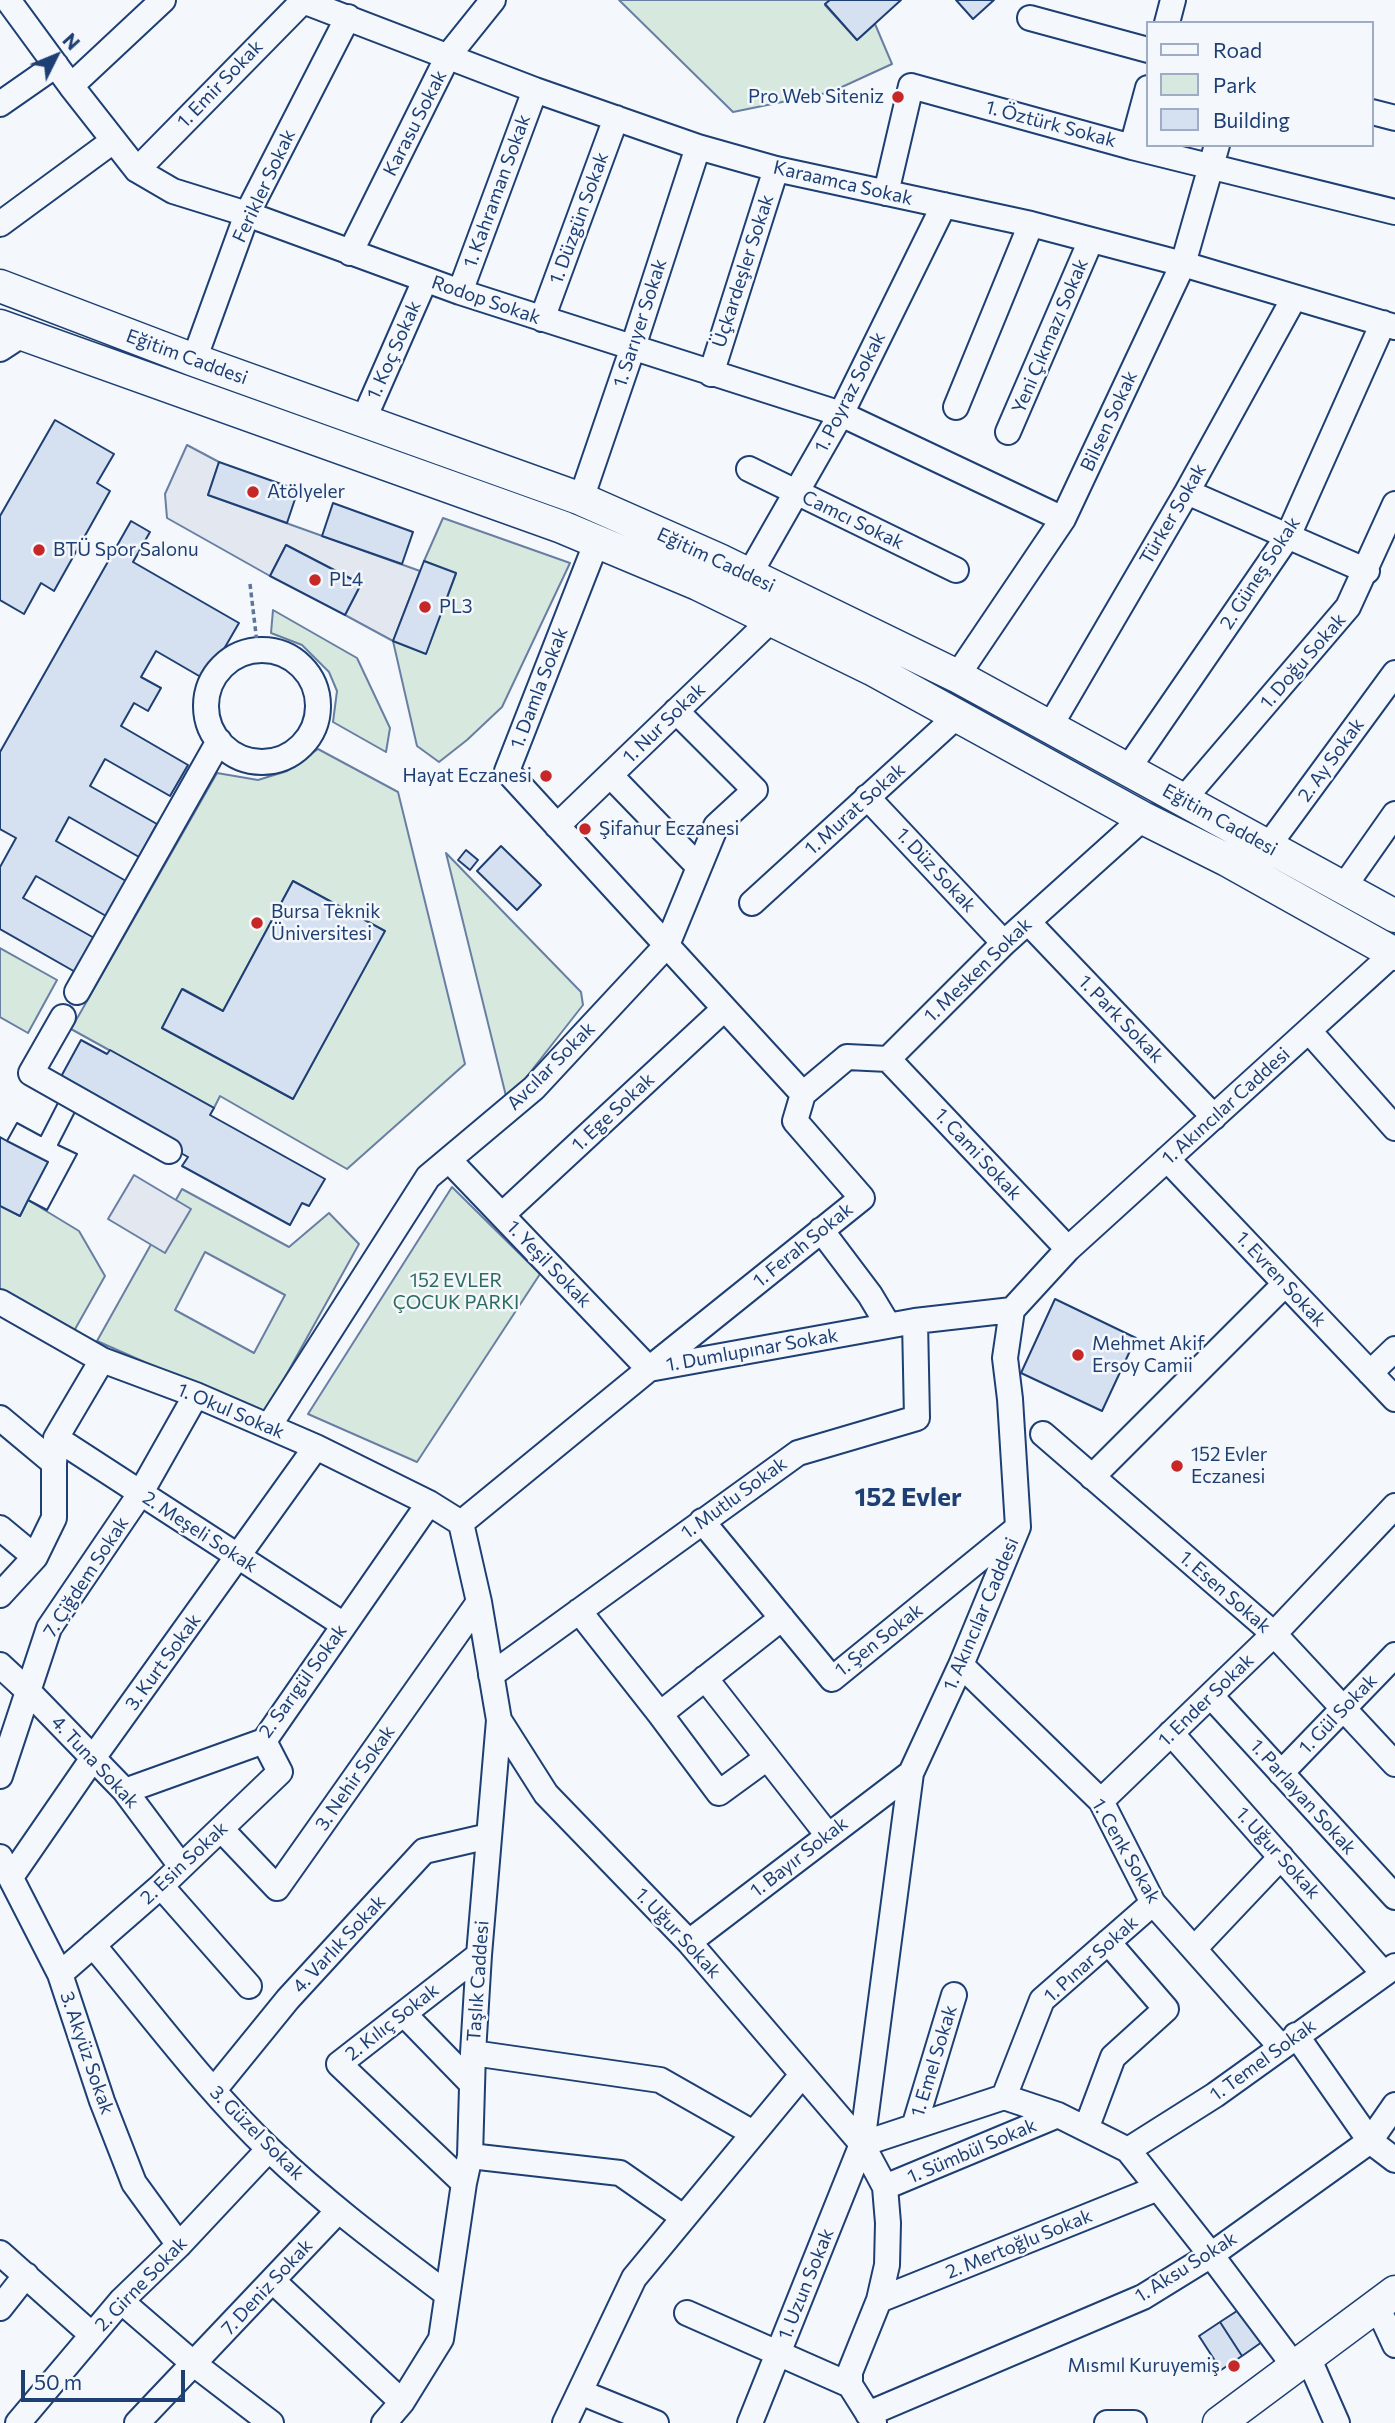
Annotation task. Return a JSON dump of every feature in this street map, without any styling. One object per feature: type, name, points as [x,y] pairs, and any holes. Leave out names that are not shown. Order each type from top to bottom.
[{"type":"main road","name":"Eğitim Caddesi","points":[[0,286],[194,360],[581,499],[749,575],[957,676],[1395,916]]},
{"type":"main road","name":"Eğitim Caddesi","points":[[8,337],[562,527],[698,584],[872,669],[1143,818],[1227,860],[1394,954]]},
{"type":"main road","points":[[1219,2423],[1386,2299]]},
{"type":"street","points":[[8,0],[137,170]]},
{"type":"street","name":"Karasu Sokak","points":[[350,253],[448,56],[493,0]]},
{"type":"street","points":[[1168,21],[1173,0]]},
{"type":"street","points":[[71,86],[154,3]]},
{"type":"street","name":"Karaamca Sokak","points":[[292,4],[348,17],[535,90],[698,147],[776,169],[1091,240],[1183,264],[1389,325]]},
{"type":"street","name":"1. Emir Sokak","points":[[137,170],[292,4]]},
{"type":"street","name":"Ferikler Sokak","points":[[194,360],[247,214],[348,17]]},
{"type":"street","points":[[1031,18],[1146,49]]},
{"type":"street","points":[[0,104],[56,65]]},
{"type":"street","name":"1. Öztürk Sokak","points":[[886,193],[911,86],[1132,146],[1214,155],[1395,212]]},
{"type":"street","name":"1. Kahraman Sokak","points":[[460,292],[535,90]]},
{"type":"street","points":[[1132,146],[1146,95]]},
{"type":"street","points":[[1374,113],[1395,118]]},
{"type":"street","name":"1. Düzgün Sokak","points":[[542,319],[615,118]]},
{"type":"street","points":[[0,224],[113,141]]},
{"type":"street","name":"1. Sarıyer Sokak","points":[[581,499],[698,147]]},
{"type":"street","name":"Bilsen Sokak","points":[[957,676],[1063,519],[1183,264],[1214,155]]},
{"type":"street","name":"Üçkardeşler Sokak","points":[[711,374],[776,169]]},
{"type":"street","name":"Rodop Sokak","points":[[137,170],[173,191],[247,214],[425,280],[841,414],[1063,519]]},
{"type":"street","name":"1. Poyraz Sokak","points":[[749,575],[841,414],[944,205]]},
{"type":"street","points":[[956,407],[1031,225]]},
{"type":"street","name":"Yeni Çıkmazı Sokak","points":[[1008,432],[1091,240]]},
{"type":"street","name":"1. Koç Sokak","points":[[363,421],[425,280]]},
{"type":"street","name":"Türker Sokak","points":[[1049,728],[1187,492],[1294,298]]},
{"type":"street","name":"2. Güneş Sokak","points":[[1127,770],[1288,536],[1389,325]]},
{"type":"street","name":"Camcı Sokak","points":[[749,469],[956,570]]},
{"type":"street","points":[[1187,492],[1367,571]]},
{"type":"street","name":"1. Doğu Sokak","points":[[1183,800],[1348,607],[1367,571],[1395,504]]},
{"type":"street","name":"1. Damla Sokak","points":[[597,541],[507,771],[667,945]]},
{"type":"street","name":"1. Nur Sokak","points":[[557,826],[771,620]]},
{"type":"street","points":[[258,650],[282,653],[298,662],[310,676],[317,692],[318,711],[314,728],[296,750],[270,761],[251,761],[234,754],[219,741],[210,725],[206,708],[209,690],[217,673],[229,660],[258,650]]},
{"type":"street","name":"2. Ay Sokak","points":[[1268,846],[1395,673]]},
{"type":"street","name":"Avcılar Sokak","points":[[269,1426],[428,1177],[534,1088],[667,945],[716,826],[755,790],[676,711]]},
{"type":"street","name":"1. Murat Sokak","points":[[752,903],[958,715]]},
{"type":"street","points":[[77,992],[219,741]]},
{"type":"street","points":[[610,775],[699,867]]},
{"type":"street","name":"1. Düz Sokak","points":[[867,797],[1004,943]]},
{"type":"street","points":[[1343,888],[1395,814]]},
{"type":"street","name":"1. Mesken Sokak","points":[[888,1059],[1004,943],[1143,818]]},
{"type":"street","name":"1. Park Sokak","points":[[1028,922],[1214,1117]]},
{"type":"street","points":[[667,945],[803,1094],[847,1057],[888,1059]]},
{"type":"street","name":"1. Akıncılar Caddesi","points":[[862,2144],[911,1773],[961,1665],[1018,1527],[1005,1358],[1012,1310],[1068,1249],[1394,954]]},
{"type":"street","name":"1. Ege Sokak","points":[[502,1215],[724,1009]]},
{"type":"street","points":[[63,1017],[31,1073],[169,1151]]},
{"type":"street","points":[[1309,1031],[1395,1128]]},
{"type":"street","name":"1. Cami Sokak","points":[[888,1059],[1068,1249]]},
{"type":"street","name":"1. Ferah Sokak","points":[[649,1369],[862,1198],[795,1121],[803,1094]]},
{"type":"street","name":"1. Evren Sokak","points":[[1167,1159],[1395,1399]]},
{"type":"street","name":"1. Yeşil Sokak","points":[[449,1160],[649,1369]]},
{"type":"street","points":[[821,1230],[870,1295],[888,1325]]},
{"type":"street","points":[[1092,1477],[1285,1284]]},
{"type":"street","name":"1. Okul Sokak","points":[[0,1302],[102,1360],[196,1395],[316,1447],[429,1503],[461,1523]]},
{"type":"street","name":"1. Dumlupınar Sokak","points":[[461,1523],[649,1369],[888,1325],[1012,1310]]},
{"type":"street","name":"1. Mutlu Sokak","points":[[491,1675],[798,1453],[917,1419],[915,1321]]},
{"type":"street","points":[[1370,1373],[1395,1349]]},
{"type":"street","points":[[0,1595],[35,1557],[54,1518],[57,1438],[102,1360]]},
{"type":"street","name":"7. Çiğdem Sokak","points":[[28,1690],[49,1628],[140,1494],[196,1395]]},
{"type":"street","points":[[0,1418],[54,1463]]},
{"type":"street","name":"1. Esen Sokak","points":[[1043,1434],[1274,1634],[1395,1765]]},
{"type":"street","name":"2. Meşeli Sokak","points":[[57,1438],[344,1625]]},
{"type":"street","name":"3. Kurt Sokak","points":[[5,1867],[93,1758],[239,1558],[316,1447]]},
{"type":"street","name":"2. Sarıgül Sokak","points":[[125,1791],[264,1741],[429,1503]]},
{"type":"street","name":"1. Ender Sokak","points":[[1101,1801],[1274,1634],[1395,1506]]},
{"type":"street","name":"1. Şen Sokak","points":[[702,1521],[832,1679],[1018,1527]]},
{"type":"street","name":"Taşlık Caddesi","points":[[384,2423],[402,2402],[441,2339],[470,2156],[478,1955],[499,1720],[479,1602],[461,1523]]},
{"type":"street","points":[[0,1528],[35,1557]]},
{"type":"street","name":"3. Nehir Sokak","points":[[221,1829],[277,1888],[479,1602]]},
{"type":"street","points":[[579,1611],[719,1793],[767,1758]]},
{"type":"street","points":[[660,1714],[782,1618]]},
{"type":"street","name":"1. Gül Sokak","points":[[1281,1773],[1395,1655]]},
{"type":"street","name":"4. Tuna Sokak","points":[[0,1665],[28,1690],[125,1791],[181,1867]]},
{"type":"street","name":"1. Cenk Sokak","points":[[961,1665],[1101,1801],[1153,1903],[1194,1949],[1288,2041],[1370,2141],[1395,2160]]},
{"type":"street","points":[[705,1678],[827,1834]]},
{"type":"street","points":[[0,1776],[28,1690]]},
{"type":"street","name":"1. Parlayan Sokak","points":[[1211,1696],[1395,1897]]},
{"type":"street","name":"1. Uğur Sokak","points":[[499,1720],[545,1794],[689,1942],[862,2144]]},
{"type":"street","name":"1. Uğur Sokak","points":[[1171,1733],[1281,1857],[1389,1970]]},
{"type":"street","name":"2. Esin Sokak","points":[[60,1974],[181,1867],[280,1772],[264,1741]]},
{"type":"street","name":"1. Bayır Sokak","points":[[689,1942],[827,1834],[911,1773]]},
{"type":"street","name":"4. Varlık Sokak","points":[[214,2090],[288,1999],[424,1852],[489,1836]]},
{"type":"street","points":[[1194,1949],[1281,1857]]},
{"type":"street","name":"3. Akyüz Sokak","points":[[5,1867],[60,1974],[102,2101],[134,2183],[179,2245]]},
{"type":"street","points":[[161,1885],[249,1986]]},
{"type":"street","name":"1. Pınar Sokak","points":[[1004,2097],[1042,2000],[1153,1903]]},
{"type":"street","points":[[1086,2129],[1113,2057],[1166,2009],[1108,1942]]},
{"type":"street","name":"3. Güzel Sokak","points":[[93,1945],[214,2090],[269,2149],[338,2211],[447,2294]]},
{"type":"street","name":"2. Kılıç Sokak","points":[[464,2183],[339,2064],[478,1955]]},
{"type":"street","name":"1. Temel Sokak","points":[[1128,2150],[1215,2095],[1389,1970]]},
{"type":"street","name":"1. Emel Sokak","points":[[914,2127],[954,1995]]},
{"type":"street","points":[[404,2014],[472,2084]]},
{"type":"street","points":[[473,2053],[660,2080],[753,2133]]},
{"type":"street","points":[[565,2423],[634,2278],[802,2074]]},
{"type":"street","points":[[868,2420],[850,2385],[850,2372],[879,2300],[887,2265],[888,2223],[885,2188],[862,2144],[1004,2097],[1059,2115],[1128,2150],[1301,2362],[1337,2423]]},
{"type":"street","name":"1. Aksu Sokak","points":[[868,2420],[1143,2297],[1211,2255],[1370,2141],[1395,2105]]},
{"type":"street","name":"1. Sümbül Sokak","points":[[885,2188],[1059,2115]]},
{"type":"street","name":"1. Uzun Sokak","points":[[750,2423],[862,2144]]},
{"type":"street","name":"2. Girne Sokak","points":[[18,2423],[121,2301],[179,2245],[269,2149]]},
{"type":"street","points":[[470,2156],[620,2173],[683,2217]]},
{"type":"street","name":"2. Mertoğlu Sokak","points":[[879,2300],[1158,2188]]},
{"type":"street","name":"7. Deniz Sokak","points":[[137,2423],[338,2211]]},
{"type":"street","points":[[0,2253],[91,2334]]},
{"type":"street","points":[[0,2308],[26,2275]]},
{"type":"street","points":[[273,2281],[402,2402]]},
{"type":"street","points":[[1386,2299],[1395,2345]]},
{"type":"street","points":[[121,2301],[194,2364],[271,2423]]},
{"type":"street","points":[[687,2313],[850,2385]]},
{"type":"street","points":[[580,2392],[656,2423]]},
{"type":"street","points":[[1107,2423],[1134,2423]]},
{"type":"path","points":[[250,584],[258,650]]},
{"type":"green space","points":[[619,0],[830,0],[825,5],[857,40],[875,24],[892,64],[831,92],[733,112]]},
{"type":"green space","points":[[443,518],[570,563],[502,707],[439,762],[417,746],[393,641],[426,653],[456,574],[424,561]]},
{"type":"green space","points":[[273,610],[357,658],[390,728],[386,752],[333,722],[337,691],[329,672],[302,645],[271,633]]},
{"type":"green space","points":[[318,749],[398,792],[465,1064],[347,1169],[220,1096],[214,1108],[71,1029],[217,773],[258,780],[287,771]],"holes":[[[293,881],[384,931],[293,1099],[162,1028],[183,989],[223,1011]]]},
{"type":"green space","points":[[446,853],[581,992],[583,1005],[521,1084],[506,1096]]},
{"type":"green space","points":[[0,948],[57,980],[28,1033],[0,1017]]},
{"type":"green space","name":"152 EVLER ÇOCUK PARKI","points":[[452,1187],[540,1274],[417,1462],[308,1414]]},
{"type":"green space","points":[[182,1189],[289,1247],[329,1213],[359,1244],[264,1415],[97,1341]],"holes":[[[205,1252],[285,1295],[254,1353],[175,1310]]]},
{"type":"green space","points":[[28,1200],[79,1231],[105,1276],[74,1331],[0,1292],[0,1206],[20,1216]]},
{"type":"shaded area","points":[[187,445],[219,462],[208,495],[420,571],[393,641],[345,615],[361,584],[286,545],[270,576],[167,518],[165,494]]},
{"type":"shaded area","points":[[134,1175],[191,1209],[165,1253],[108,1219]]},
{"type":"building","points":[[830,0],[901,0],[857,40],[825,4]]},
{"type":"building","points":[[956,0],[994,0],[973,19]]},
{"type":"building","name":"BTÜ Spor Salonu","points":[[55,420],[114,454],[97,483],[110,491],[54,591],[41,583],[24,614],[0,600],[0,516]]},
{"type":"building","name":"Atölyeler","points":[[219,462],[298,490],[287,523],[208,495]]},
{"type":"building","points":[[333,503],[413,532],[402,564],[322,536]]},
{"type":"building","points":[[131,521],[150,532],[133,562],[239,623],[206,680],[156,651],[141,677],[161,688],[148,711],[134,703],[121,726],[188,765],[170,796],[105,759],[90,786],[157,824],[139,857],[69,817],[56,841],[126,881],[106,916],[36,876],[23,898],[96,939],[77,973],[0,929],[0,867],[16,838],[0,829],[0,752]]},
{"type":"building","name":"PL4","points":[[286,545],[361,584],[345,615],[270,576]]},
{"type":"building","name":"PL3","points":[[424,561],[456,573],[426,654],[393,641]]},
{"type":"building","points":[[501,846],[541,885],[517,910],[477,871]]},
{"type":"building","points":[[466,850],[478,860],[470,870],[458,860]]},
{"type":"building","points":[[293,881],[385,931],[293,1099],[162,1028],[182,989],[223,1011]]},
{"type":"building","points":[[81,1040],[107,1054],[110,1050],[214,1108],[210,1115],[325,1179],[309,1206],[302,1203],[290,1225],[182,1166],[188,1157],[57,1084]]},
{"type":"building","points":[[63,1093],[80,1102],[58,1145],[77,1154],[47,1210],[28,1200],[20,1216],[0,1206],[0,1137],[7,1141],[17,1123],[41,1136]]},
{"type":"building","points":[[63,1093],[80,1102],[58,1145],[77,1154],[47,1210],[28,1200],[48,1162],[7,1141],[17,1123],[41,1136]]},
{"type":"building","name":"Mehmet Akif Ersoy Camii","points":[[1055,1299],[1136,1338],[1102,1411],[1021,1373]]},
{"type":"building","points":[[1240,2309],[1262,2342],[1242,2356],[1220,2322]]},
{"type":"building","points":[[1220,2322],[1242,2356],[1221,2370],[1199,2336]]},
{"type":"place","name":"Pro Web Siteniz","points":[[898,97]]},
{"type":"place","name":"Atölyeler","points":[[253,492]]},
{"type":"place","name":"BTÜ Spor Salonu","points":[[39,550]]},
{"type":"place","name":"PL4","points":[[315,580]]},
{"type":"place","name":"PL3","points":[[425,607]]},
{"type":"place","name":"Hayat Eczanesi","points":[[546,776]]},
{"type":"place","name":"Şifanur Eczanesi","points":[[585,829]]},
{"type":"place","name":"Bursa Teknik Üniversitesi","points":[[257,923]]},
{"type":"place","name":"Mehmet Akif Ersoy Camii","points":[[1078,1355]]},
{"type":"place","name":"152 Evler Eczanesi","points":[[1177,1466]]},
{"type":"place","name":"Mısmıl Kuruyemiş","points":[[1234,2366]]},
{"type":"district","name":"152 Evler","points":[[908,1497]]}]
